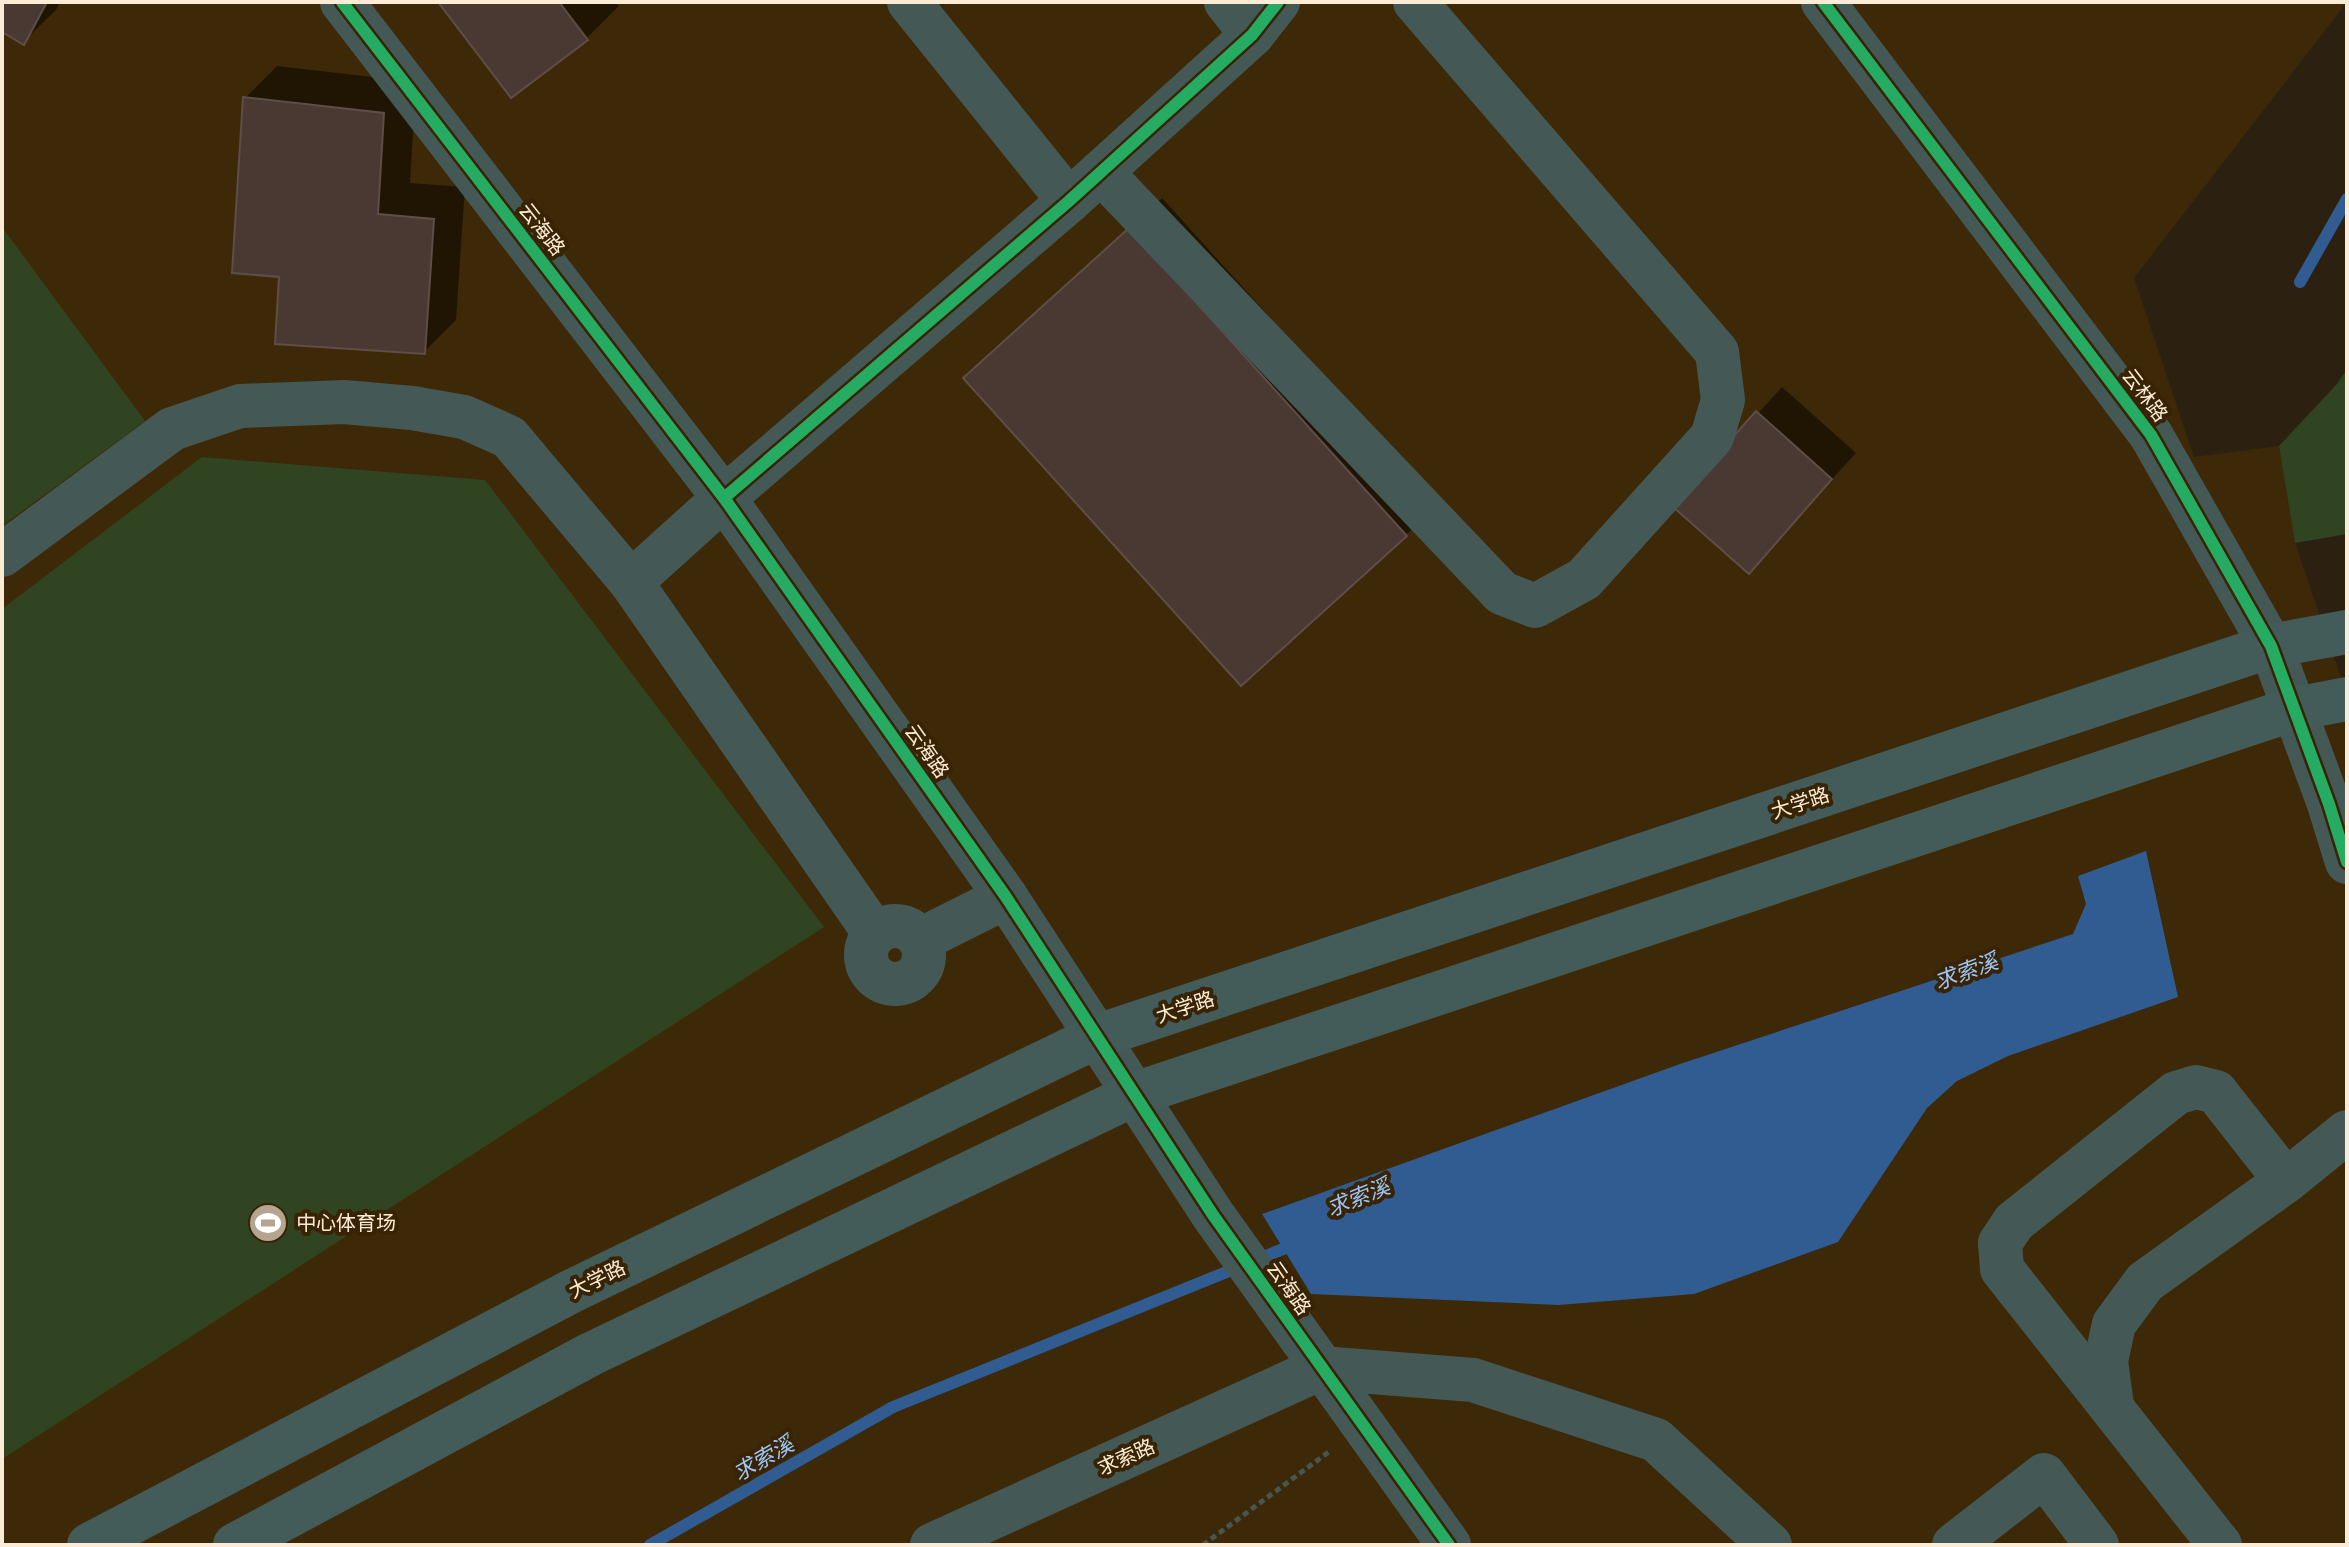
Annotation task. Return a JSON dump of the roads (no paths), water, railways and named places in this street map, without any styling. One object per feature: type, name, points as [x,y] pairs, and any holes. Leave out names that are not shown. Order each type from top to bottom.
[{"type":"main road","name":"大学路","points":[[89,1545],[570,1292],[1098,1036],[2271,646],[2347,632]]},
{"type":"main road","points":[[235,1545],[591,1354],[1135,1094],[2294,709],[2347,699]]},
{"type":"street","name":"云海路","points":[[342,2],[724,498],[1006,897],[1213,1215],[1449,1545]]},
{"type":"street","points":[[909,2],[1069,201]]},
{"type":"street","points":[[1101,172],[1502,593],[1535,606],[1584,579],[1712,437],[1723,400],[1717,352],[1415,2]]},
{"type":"street","name":"云林路","points":[[1823,2],[2151,435],[2271,646],[2347,862]]},
{"type":"street","points":[[631,582],[1101,172],[1252,13]]},
{"type":"street","points":[[2,555],[172,429],[240,406],[344,402],[412,408],[464,417],[509,437],[631,582],[875,934],[889,926],[907,928],[920,940],[1006,897]]},
{"type":"street","points":[[2220,1545],[2002,1269],[2000,1243],[2014,1222],[2176,1093],[2196,1087],[2216,1092],[2286,1181]]},
{"type":"street","points":[[2112,1406],[2106,1361],[2114,1324],[2145,1282],[2286,1181],[2347,1132]]},
{"type":"street","points":[[1321,1368],[1473,1380],[1656,1440],[1770,1545]]},
{"type":"street","name":"求索路","points":[[932,1545],[1321,1368]]},
{"type":"street","points":[[1954,1545],[2044,1475],[2097,1545]]},
{"type":"water","points":[[2146,851],[2178,997],[2008,1056],[1957,1081],[1927,1108],[1838,1242],[1694,1294],[1559,1305],[1311,1294],[1262,1214],[1680,1064],[2073,934],[2086,904],[2078,876]]},
{"type":"waterway","points":[[2300,282],[2347,199]]},
{"type":"waterway","name":"求索溪","points":[[1256,1260],[1298,1243]]},
{"type":"waterway","name":"求索溪","points":[[650,1545],[893,1407],[1239,1267]]},
{"type":"place","name":"中心体育场","points":[[268,1223]]}]
